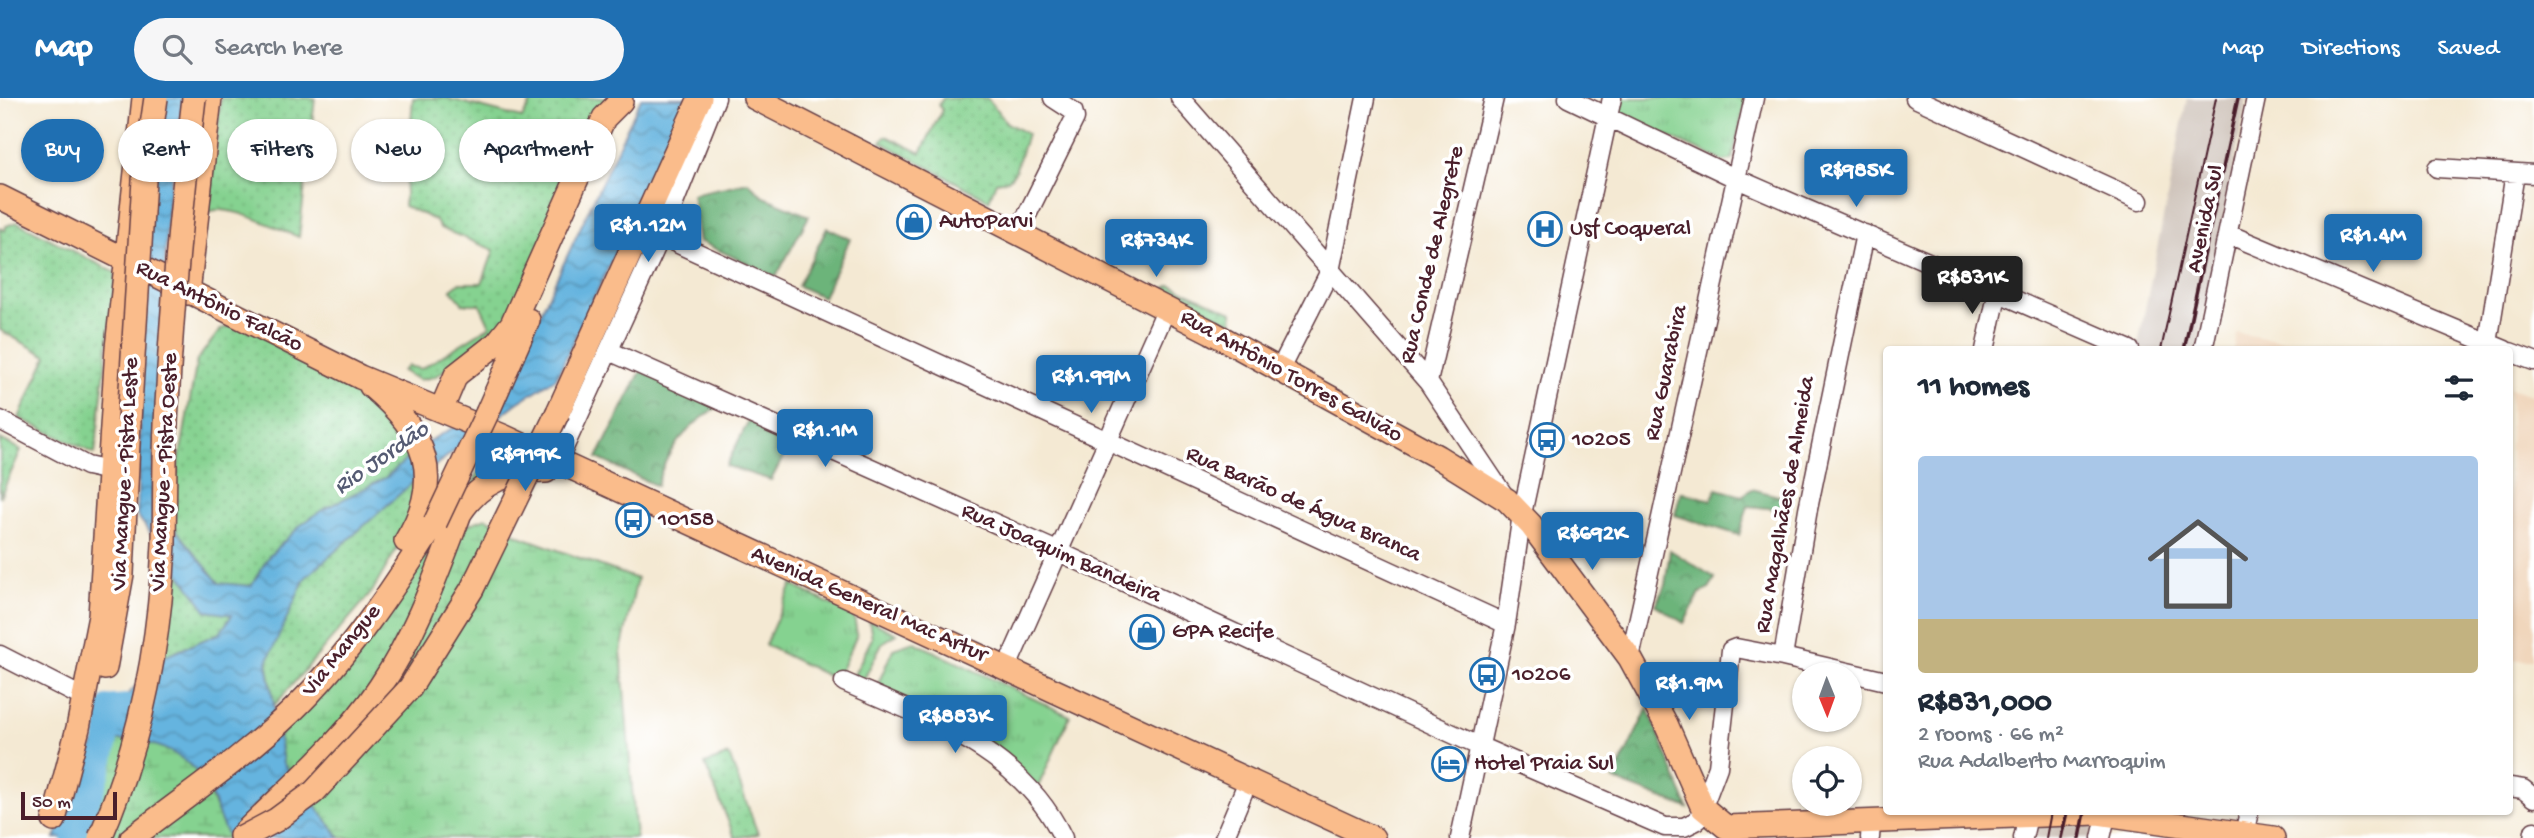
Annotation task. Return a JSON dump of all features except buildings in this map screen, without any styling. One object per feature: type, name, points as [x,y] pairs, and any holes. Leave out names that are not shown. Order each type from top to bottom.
[{"type":"main road","points":[[49,829],[84,698],[100,616],[117,348],[129,262],[144,98]]},
{"type":"main road","name":"Via Mangue - Pista Leste","points":[[49,829],[72,777],[104,674],[122,574],[142,204],[156,98]]},
{"type":"main road","name":"Via Mangue - Pista Oeste","points":[[100,838],[126,772],[155,638],[163,546],[167,408],[177,246],[194,98]]},
{"type":"main road","points":[[182,290],[210,98]]},
{"type":"main road","points":[[240,838],[276,820],[314,792],[410,688],[472,589],[558,412],[700,98]]},
{"type":"main road","name":"Rua Antônio Torres Galvão","points":[[755,98],[1019,231],[1166,310],[1438,457],[1514,507]]},
{"type":"main road","points":[[448,411],[456,375],[496,344],[512,324],[604,118],[619,105]]},
{"type":"main road","name":"Via Mangue","points":[[132,838],[261,738],[312,691],[404,572],[435,523],[488,411],[619,105]]},
{"type":"main road","name":"Rua Antônio Falcão","points":[[0,197],[360,377],[448,411]]},
{"type":"main road","points":[[261,738],[280,708],[335,643],[420,519],[426,505],[428,476],[416,437],[388,400],[360,377]]},
{"type":"main road","name":"Avenida General Mac Artur","points":[[448,411],[915,629],[1007,667],[1373,838]]},
{"type":"main road","points":[[240,838],[347,729],[379,688],[414,630],[460,513],[484,485],[506,474],[558,471],[586,474]]},
{"type":"main road","points":[[1514,507],[1630,658],[1666,724],[1703,807],[1729,833],[1871,830],[2010,815]]},
{"type":"main road","points":[[2125,815],[2245,828],[2273,838]]},
{"type":"street","points":[[558,461],[661,236],[716,98]]},
{"type":"street","points":[[1019,231],[1075,115],[1053,98]]},
{"type":"street","points":[[1180,98],[1428,382],[1514,507]]},
{"type":"street","points":[[1279,371],[1331,271],[1366,98]]},
{"type":"street","name":"Rua Conde de Alegrete","points":[[1428,382],[1494,98]]},
{"type":"street","points":[[1568,98],[1735,178],[2121,346]]},
{"type":"street","points":[[1460,838],[1506,624],[1514,507],[1612,98]]},
{"type":"street","name":"Rua Guarabira","points":[[1630,658],[1754,98]]},
{"type":"street","points":[[1915,98],[2139,201]]},
{"type":"street","name":"Avenida Sul","points":[[2204,346],[2256,98]]},
{"type":"street","points":[[2437,168],[2534,174]]},
{"type":"street","points":[[2501,346],[2515,173]]},
{"type":"street","name":"Rua Magalhães de Almeida","points":[[1703,807],[1718,767],[1731,650],[1736,648],[1783,657],[1810,496],[1865,234]]},
{"type":"street","points":[[2228,234],[2496,346]]},
{"type":"street","name":"Rua Barão de Água Branca","points":[[661,236],[1506,624]]},
{"type":"street","points":[[1985,346],[1998,291]]},
{"type":"street","points":[[1007,667],[1166,310]]},
{"type":"street","name":"Rua Joaquim Bandeira","points":[[609,351],[1057,551],[1481,747],[1690,838]]},
{"type":"street","points":[[2513,353],[2534,362]]},
{"type":"street","points":[[0,420],[87,466],[110,471]]},
{"type":"street","points":[[0,654],[84,698]]},
{"type":"street","points":[[1783,657],[1883,680]]},
{"type":"street","points":[[844,682],[991,752],[1017,774],[1047,808],[1063,838]]},
{"type":"street","points":[[1224,838],[1248,781]]},
{"type":"street","points":[[2513,787],[2523,789],[2534,798]]},
{"type":"street","points":[[1665,827],[1692,826],[1703,807]]},
{"type":"street","points":[[2023,838],[2029,815]]},
{"type":"street","points":[[2101,838],[2107,815]]},
{"type":"street","points":[[2533,838],[2534,831]]},
{"type":"shaded area","points":[[2187,98],[2247,98],[2198,346],[2138,346]]},
{"type":"shaded area","points":[[2237,333],[2309,346],[2235,346]]},
{"type":"shaded area","points":[[2513,389],[2534,396],[2534,660],[2513,660]]},
{"type":"shaded area","points":[[2043,824],[2089,824],[2094,831],[2092,838],[2032,838],[2035,828]]},
{"type":"green space","points":[[221,98],[315,98],[313,119],[227,119],[227,182],[305,182],[299,237],[237,213],[214,210],[206,214],[210,182],[213,182]]},
{"type":"green space","points":[[413,98],[446,98],[522,118],[534,98],[609,98],[600,119],[459,119],[459,182],[571,182],[504,331],[434,377],[419,380],[402,371],[408,366],[421,369],[490,326],[480,304],[463,304],[451,289],[459,283],[482,283],[494,250],[440,228],[435,220],[404,206],[406,182],[445,182],[445,119],[411,119]]},
{"type":"green space","points":[[943,98],[987,98],[1007,123],[1027,134],[1015,172],[1008,180],[996,182],[989,200],[881,142],[886,136],[921,153],[942,110],[939,105]]},
{"type":"green space","points":[[1617,98],[1746,98],[1732,160],[1723,161],[1619,115],[1616,112]]},
{"type":"green space","points":[[748,182],[764,197],[809,216],[776,277],[699,241],[692,194]]},
{"type":"green space","points":[[17,222],[116,273],[95,454],[19,418],[47,356],[0,330],[0,228],[5,231],[6,226]]},
{"type":"green space","points":[[827,228],[850,239],[823,297],[798,286]]},
{"type":"green space","points":[[1171,285],[1232,312],[1233,324],[1165,288]]},
{"type":"green space","points":[[240,322],[349,387],[396,421],[422,476],[411,524],[372,592],[274,706],[261,622],[220,633],[164,657],[177,473],[197,360],[221,329]]},
{"type":"green space","points":[[641,371],[721,405],[699,420],[672,449],[657,486],[597,458]]},
{"type":"green space","points":[[749,420],[793,439],[771,480],[726,466]]},
{"type":"green space","points":[[495,437],[533,453],[529,464],[469,491]]},
{"type":"green space","points":[[0,439],[21,450],[0,497]]},
{"type":"green space","points":[[1717,489],[1742,496],[1752,489],[1790,499],[1786,510],[1748,506],[1739,535],[1675,515],[1681,492],[1711,500]]},
{"type":"green space","points":[[486,518],[522,537],[637,579],[621,651],[636,838],[340,838],[283,763],[279,737],[442,534]]},
{"type":"green space","points":[[1670,550],[1715,578],[1709,589],[1700,593],[1684,623],[1656,605],[1665,585]]},
{"type":"green space","points":[[792,585],[854,616],[857,635],[838,676],[832,678],[765,645]]},
{"type":"green space","points":[[869,620],[897,634],[882,643],[862,683],[853,677],[872,638]]},
{"type":"green space","points":[[914,642],[1070,716],[1038,787],[1007,756],[990,745],[878,691],[877,686],[893,649]]},
{"type":"green space","points":[[1648,708],[1688,808],[1613,780]]},
{"type":"green space","points":[[141,739],[174,751],[201,775],[229,838],[63,838],[99,755],[116,740]]},
{"type":"green space","points":[[729,755],[758,834],[735,838],[705,764]]},
{"type":"water","points":[[165,98],[183,98],[180,119],[162,119]]},
{"type":"water","points":[[641,98],[689,98],[556,378],[517,403],[410,485],[305,578],[267,662],[283,763],[340,838],[229,838],[210,793],[183,759],[159,746],[116,740],[99,755],[63,838],[55,838],[103,722],[161,658],[220,633],[232,615],[207,611],[137,515],[145,280],[154,182],[171,182],[152,501],[219,583],[251,586],[269,556],[301,525],[322,510],[385,478],[427,442],[482,412],[505,389],[602,182],[616,182],[616,151]]},
{"type":"waterway","points":[[73,838],[103,758],[109,707],[148,704]]},
{"type":"tram line","points":[[2162,346],[2216,98]]},
{"type":"tram line","points":[[2046,838],[2050,815]]},
{"type":"railway","points":[[2185,346],[2238,98]]},
{"type":"railway","points":[[2061,838],[2066,815]]},
{"type":"railway","points":[[2080,838],[2084,815]]},
{"type":"place","name":"AutoParvi","points":[[914,222]]},
{"type":"place","name":"Usf Coqueral","points":[[1545,229]]},
{"type":"place","name":"10205","points":[[1547,440]]},
{"type":"place","name":"10158","points":[[633,520]]},
{"type":"place","name":"GPA Recife","points":[[1147,632]]},
{"type":"place","name":"10206","points":[[1487,675]]},
{"type":"place","name":"Hotel Praia Sul","points":[[1449,764]]},
{"type":"water label","name":"Rio Jordão","points":[[382,459]]}]
